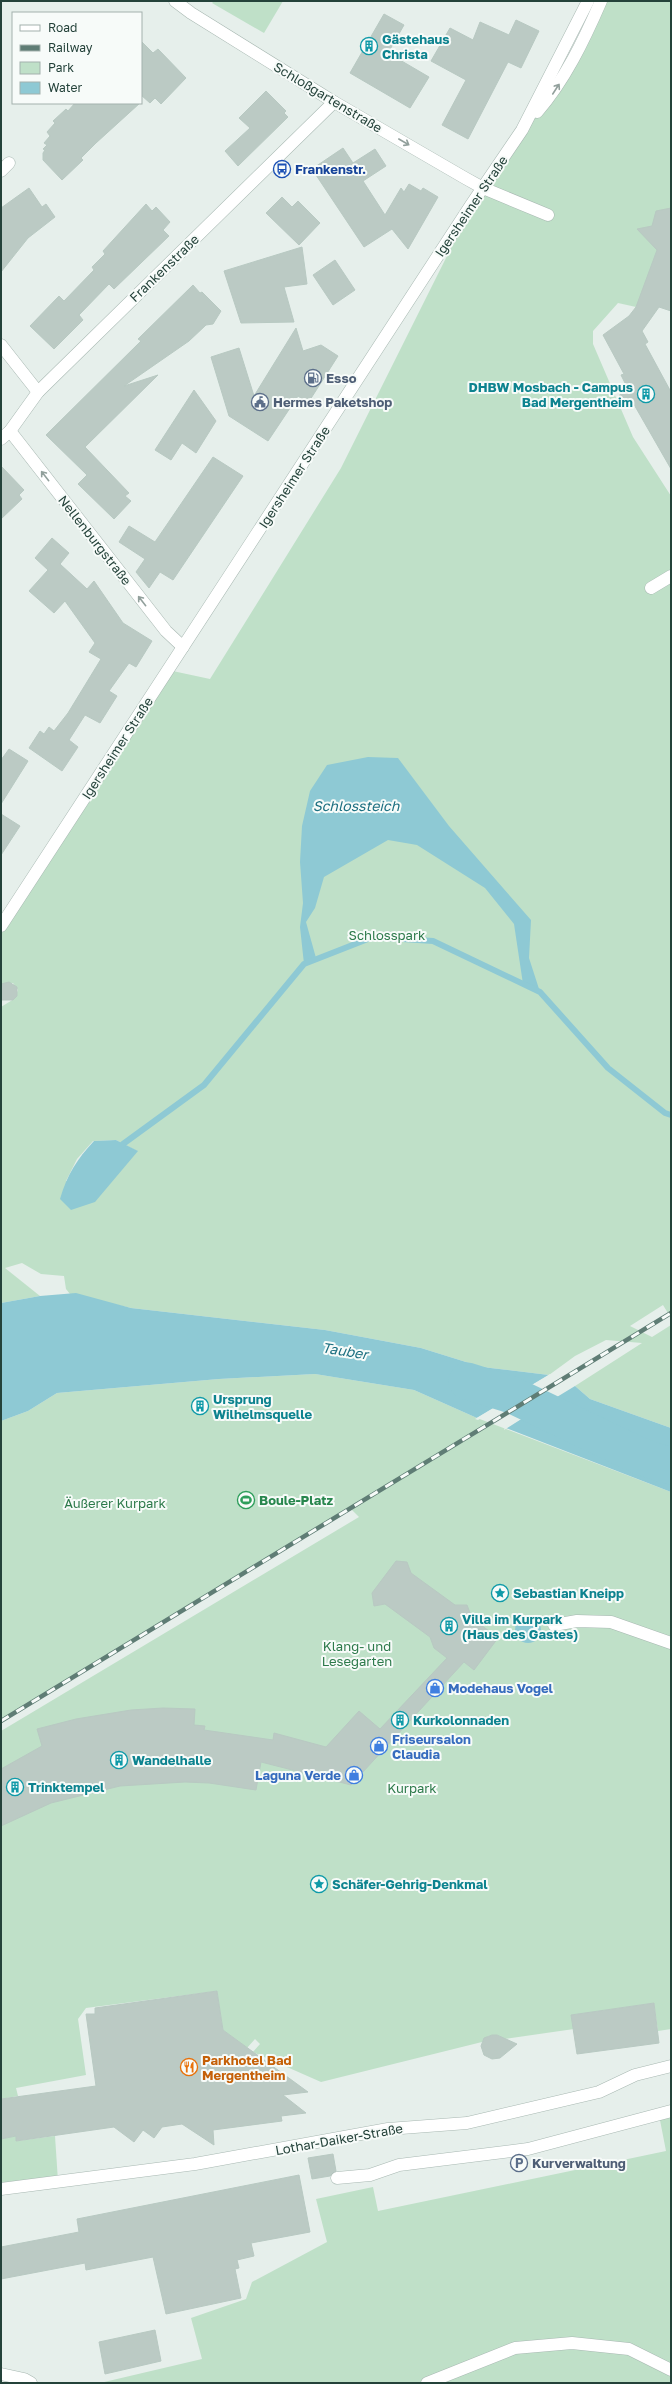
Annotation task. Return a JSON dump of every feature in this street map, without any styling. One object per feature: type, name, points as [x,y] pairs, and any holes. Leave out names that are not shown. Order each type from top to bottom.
[{"type":"street","name":"Schloßgartenstraße","points":[[175,1],[191,13],[334,102],[483,188],[548,215]]},
{"type":"street","name":"Igersheimer Straße","points":[[3,919],[184,647],[522,130],[588,1]]},
{"type":"street","points":[[522,130],[555,91],[590,27],[601,1]]},
{"type":"street","name":"Frankenstraße","points":[[5,435],[38,392],[334,102]]},
{"type":"street","points":[[1,345],[38,392]]},
{"type":"street","name":"Nellenburgstraße","points":[[5,435],[166,631],[184,647]]},
{"type":"street","points":[[651,588],[671,576]]},
{"type":"street","points":[[554,1625],[577,1621],[611,1622],[671,1643]]},
{"type":"street","name":"Lothar-Daiker-Straße","points":[[1,2188],[195,2164],[388,2129],[467,2123],[599,2092],[635,2075],[671,2066]]},
{"type":"street","points":[[337,2178],[370,2175],[399,2166],[528,2149],[671,2111]]},
{"type":"street","points":[[427,2383],[515,2348],[572,2343],[629,2349],[671,2370]]},
{"type":"street","points":[[1,2374],[24,2379],[31,2383]]},
{"type":"green space","points":[[214,1],[283,1],[264,33],[212,3]]},
{"type":"green space","name":"Schlosspark","points":[[601,1],[671,1],[671,258],[636,307],[618,303],[593,331],[593,344],[633,437],[671,496],[671,1318],[663,1305],[630,1326],[652,1337],[671,1325],[671,1428],[590,1399],[575,1386],[642,1343],[606,1340],[575,1356],[549,1375],[482,1367],[421,1348],[325,1330],[131,1308],[70,1294],[66,1289],[64,1276],[41,1274],[22,1263],[5,1268],[40,1296],[1,1303],[1,1007],[14,999],[18,990],[13,983],[6,983],[1,987],[1,926],[168,670],[210,679],[341,468],[478,194],[522,130],[555,91]],"holes":[[[116,1140],[137,1151],[111,1181],[66,1181],[77,1159],[93,1141]]]},
{"type":"green space","name":"Kurpark","points":[[315,1374],[414,1390],[477,1418],[671,1492],[671,2029],[658,2031],[654,2003],[572,2015],[574,2029],[504,2039],[497,2035],[488,2036],[482,2042],[321,2082],[253,2052],[260,2044],[255,2039],[247,2048],[223,2030],[217,1991],[86,2008],[78,2019],[86,2075],[16,2088],[18,2096],[1,2099],[1,1731],[359,1517],[351,1509],[1,1721],[1,1421],[28,1411],[57,1393],[219,1379]]},
{"type":"green space","points":[[671,2111],[671,2383],[100,2383],[202,2359],[191,2318],[246,2299],[252,2282],[327,2242],[316,2199],[373,2187],[378,2211],[666,2151],[659,2115]]},
{"type":"green space","points":[[16,2136],[17,2141],[55,2136],[58,2181],[1,2189],[1,2139]]},
{"type":"water","name":"Schlossteich","points":[[368,757],[398,758],[449,826],[531,920],[529,958],[540,992],[523,984],[514,924],[485,888],[417,845],[388,840],[324,877],[315,908],[306,922],[316,958],[304,964],[300,927],[303,903],[300,862],[302,826],[310,791],[327,765]]},
{"type":"water","points":[[116,1140],[138,1151],[95,1202],[71,1210],[60,1199],[69,1175],[82,1154],[94,1141]]},
{"type":"water","points":[[76,1293],[131,1308],[325,1330],[421,1348],[482,1367],[549,1375],[477,1418],[414,1390],[315,1374],[219,1379],[57,1393],[28,1411],[1,1421],[1,1303],[40,1296]]},
{"type":"water","points":[[575,1386],[590,1399],[671,1428],[671,1492],[506,1428]]},
{"type":"water","points":[[528,1617],[537,1621],[541,1630],[537,1639],[528,1643],[519,1639],[515,1630],[519,1621]]},
{"type":"pier","points":[[550,1374],[550,1376],[478,1420],[475,1419]]},
{"type":"pier","points":[[573,1384],[576,1384],[504,1430],[505,1427]]},
{"type":"building","points":[[384,14],[404,25],[388,53],[429,77],[410,108],[350,73]]},
{"type":"building","points":[[516,20],[539,31],[521,68],[508,62],[468,139],[442,125],[466,80],[431,61],[450,28],[473,40],[480,22],[509,35]]},
{"type":"building","points":[[142,42],[153,53],[158,49],[186,78],[161,104],[155,98],[150,103],[142,96]]},
{"type":"building","points":[[266,91],[286,111],[284,113],[288,117],[238,166],[225,151],[250,128],[239,118]]},
{"type":"building","points":[[74,104],[139,104],[96,143],[81,158],[83,160],[62,180],[43,160],[43,153],[45,150],[43,149],[47,145],[44,143],[50,136],[47,132],[55,123],[53,121],[66,109],[68,111]]},
{"type":"building","points":[[343,148],[353,163],[375,149],[386,166],[363,181],[385,215],[401,188],[404,192],[409,184],[421,191],[423,188],[438,197],[408,249],[392,229],[364,247],[312,169]]},
{"type":"building","points":[[29,188],[42,207],[46,204],[55,217],[28,238],[1,272],[1,208]]},
{"type":"building","points":[[282,197],[292,207],[298,201],[320,223],[299,245],[266,213]]},
{"type":"building","points":[[146,204],[152,211],[156,207],[170,222],[163,230],[169,236],[114,289],[109,284],[79,315],[83,320],[54,349],[30,326],[59,296],[64,301],[94,270],[92,267],[105,254],[103,251]]},
{"type":"building","name":"DHBW Mosbach - Campus Bad Mergentheim","points":[[671,208],[671,311],[659,307],[642,331],[648,342],[645,344],[671,392],[671,469],[632,401],[618,398],[626,385],[621,375],[624,374],[603,335],[629,316],[636,307],[657,250],[637,229],[652,226],[656,211]]},
{"type":"building","points":[[302,247],[307,284],[284,287],[294,322],[241,323],[224,271]]},
{"type":"building","points":[[335,260],[355,290],[333,305],[313,275]]},
{"type":"building","points":[[193,285],[221,311],[213,324],[206,325],[189,341],[124,386],[158,375],[85,447],[129,493],[125,496],[131,501],[114,519],[78,484],[87,475],[46,435],[141,341],[138,339]]},
{"type":"building","points":[[296,328],[303,351],[321,345],[338,356],[308,403],[298,396],[268,441],[229,416],[211,357],[239,348],[254,396]]},
{"type":"building","points":[[194,390],[216,421],[196,453],[182,443],[171,460],[155,450]]},
{"type":"building","points":[[213,457],[243,476],[173,580],[160,572],[149,588],[136,572],[145,559],[119,542],[129,526],[155,542]]},
{"type":"building","points":[[1,466],[24,490],[19,495],[22,499],[1,519]]},
{"type":"building","points":[[52,538],[69,553],[60,564],[87,589],[94,581],[123,623],[152,641],[136,667],[129,663],[109,691],[117,696],[100,723],[85,715],[69,740],[78,747],[62,771],[29,748],[40,731],[44,734],[49,727],[54,731],[68,713],[101,659],[89,652],[95,643],[65,601],[54,613],[29,591],[48,570],[35,558]]},
{"type":"building","points":[[9,749],[28,761],[1,804],[1,760]]},
{"type":"building","points":[[1,814],[20,826],[1,855]]},
{"type":"building","points":[[9,982],[17,987],[17,996],[13,1000],[1,1000],[1,984]]},
{"type":"building","points":[[396,1561],[407,1562],[411,1573],[455,1605],[467,1605],[472,1618],[498,1638],[474,1670],[464,1662],[351,1785],[261,1762],[256,1790],[209,1783],[185,1782],[120,1786],[51,1803],[1,1826],[1,1769],[42,1746],[37,1729],[76,1719],[131,1710],[163,1708],[195,1709],[194,1725],[205,1726],[204,1730],[273,1740],[274,1733],[326,1747],[359,1711],[380,1729],[447,1658],[434,1648],[430,1637],[385,1604],[374,1606],[372,1593]]},
{"type":"building","name":"Parkhotel Bad Mergentheim","points":[[217,1991],[223,2030],[308,2092],[283,2095],[306,2113],[281,2116],[282,2121],[213,2130],[214,2145],[182,2124],[162,2127],[154,2138],[143,2130],[134,2142],[114,2127],[16,2141],[16,2136],[1,2139],[1,2099],[96,2086],[86,2014],[95,2014],[95,2008]]},
{"type":"building","points":[[654,2003],[659,2043],[577,2054],[571,2015]]},
{"type":"building","points":[[497,2035],[517,2044],[500,2058],[492,2059],[484,2055],[481,2046],[484,2038]]},
{"type":"building","points":[[333,2154],[336,2171],[330,2176],[312,2179],[308,2158]]},
{"type":"building","points":[[299,2175],[310,2232],[251,2243],[254,2256],[237,2260],[239,2268],[235,2269],[241,2298],[166,2314],[153,2257],[86,2270],[85,2263],[1,2279],[1,2247],[79,2232],[77,2219]]},
{"type":"building","points":[[155,2330],[161,2361],[105,2374],[99,2342]]},
{"type":"waterway","points":[[123,1144],[204,1085],[304,964],[373,937],[433,941],[540,992],[608,1068],[665,1113],[671,1115]]},
{"type":"waterway","name":"Tauber","points":[[467,1381],[512,1395],[642,1457],[671,1466]]},
{"type":"railway","points":[[1,1721],[671,1313]]},
{"type":"place","name":"Gästehaus Christa","points":[[369,46]]},
{"type":"place","name":"Frankenstr.","points":[[282,169]]},
{"type":"place","name":"Esso","points":[[313,378]]},
{"type":"place","name":"DHBW Mosbach - Campus Bad Mergentheim","points":[[646,394]]},
{"type":"place","name":"Hermes Paketshop","points":[[260,402]]},
{"type":"place","name":"Ursprung Wilhelmsquelle","points":[[200,1406]]},
{"type":"place","name":"Boule-Platz","points":[[246,1500]]},
{"type":"place","name":"Sebastian Kneipp","points":[[500,1593]]},
{"type":"place","name":"Villa im Kurpark (Haus des Gastes)","points":[[449,1626]]},
{"type":"place","name":"Modehaus Vogel","points":[[435,1688]]},
{"type":"place","name":"Kurkolonnaden","points":[[400,1720]]},
{"type":"place","name":"Friseursalon Claudia","points":[[379,1746]]},
{"type":"place","name":"Wandelhalle","points":[[119,1760]]},
{"type":"place","name":"Laguna Verde","points":[[354,1775]]},
{"type":"place","name":"Trinktempel","points":[[15,1787]]},
{"type":"place","name":"Schäfer-Gehrig-Denkmal","points":[[319,1884]]},
{"type":"place","name":"Parkhotel Bad Mergentheim","points":[[189,2067]]},
{"type":"place","name":"Kurverwaltung","points":[[519,2163]]},
{"type":"park label","name":"Äußerer Kurpark","points":[[115,1503]]},
{"type":"park label","name":"Klang- und Lesegarten","points":[[357,1654]]}]
